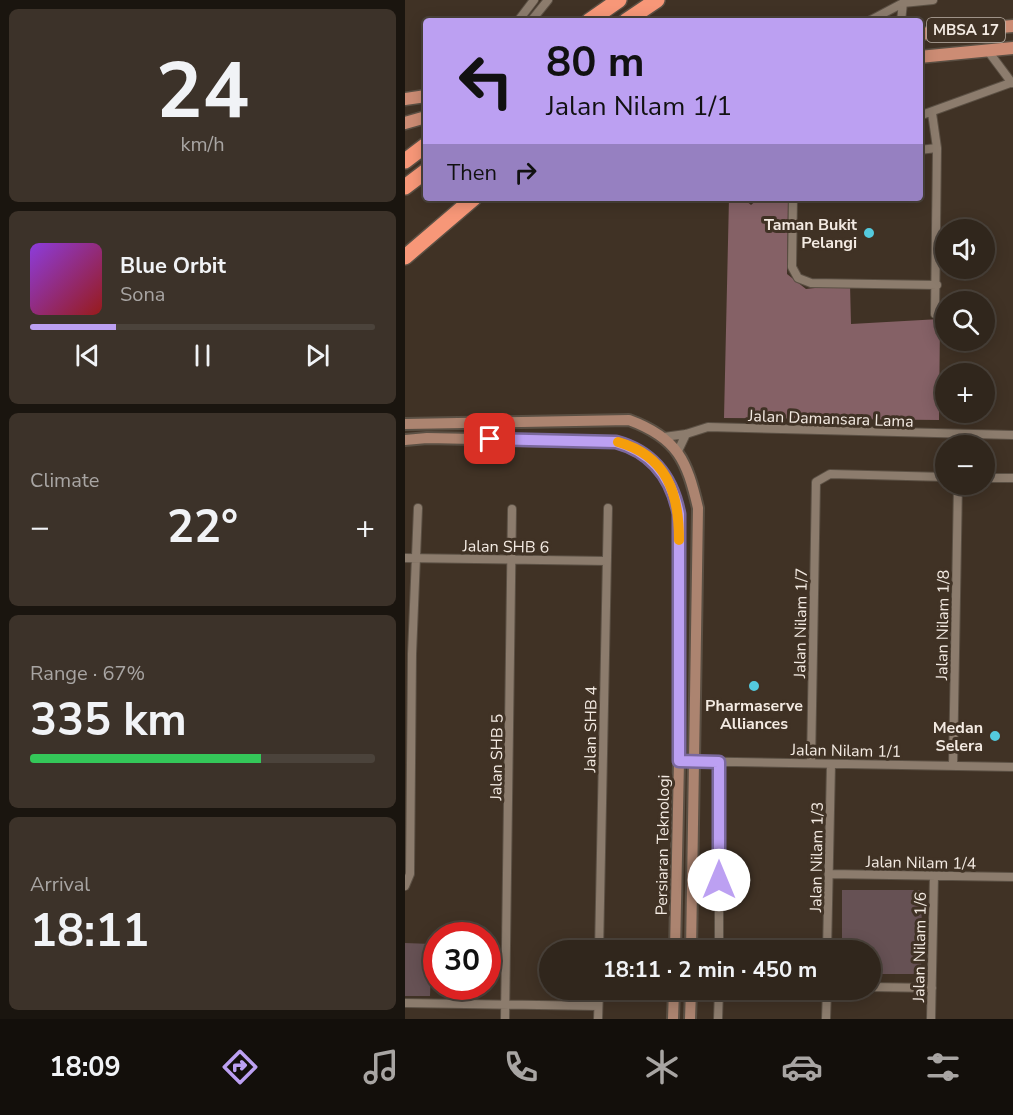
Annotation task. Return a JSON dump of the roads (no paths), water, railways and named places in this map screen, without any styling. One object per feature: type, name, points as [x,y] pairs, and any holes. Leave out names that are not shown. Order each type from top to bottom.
[{"type":"highway","points":[[593,18],[619,0]]},
{"type":"highway","points":[[630,18],[657,0]]},
{"type":"highway","points":[[405,161],[423,147]]},
{"type":"highway","points":[[408,185],[423,173]]},
{"type":"highway","points":[[405,257],[470,201]]},
{"type":"main road","name":"MBSA 17","points":[[923,34],[1013,26]]},
{"type":"main road","name":"MBSA 17","points":[[923,57],[1013,48]]},
{"type":"main road","points":[[405,99],[423,96]]},
{"type":"main road","points":[[405,123],[423,118]]},
{"type":"main road","name":"Persiaran Teknologi","points":[[405,424],[498,420],[629,420],[664,437],[678,451],[691,480],[698,508],[691,940]]},
{"type":"main road","name":"Persiaran Teknologi","points":[[405,440],[427,438],[616,442],[629,445],[649,457],[665,472],[675,494],[679,514],[679,761],[675,940]]},
{"type":"main road","points":[[673,1019],[674,1000]]},
{"type":"main road","points":[[690,1019],[691,1000]]},
{"type":"street","points":[[520,18],[534,0]]},
{"type":"street","points":[[533,18],[548,0]]},
{"type":"street","points":[[875,18],[903,3],[933,0]]},
{"type":"street","points":[[901,18],[903,3]]},
{"type":"street","points":[[923,115],[1013,82],[988,51]]},
{"type":"street","points":[[932,113],[937,148],[937,291]]},
{"type":"street","points":[[923,150],[937,148]]},
{"type":"street","points":[[793,201],[792,267],[798,278],[811,283],[937,285]]},
{"type":"street","name":"Jalan Damansara Lama","points":[[664,437],[686,435],[708,427],[1013,435]]},
{"type":"street","points":[[678,451],[686,435]]},
{"type":"street","name":"Jalan Nilam 1/7","points":[[811,763],[816,482],[830,474],[935,477]]},
{"type":"street","points":[[995,478],[1013,478]]},
{"type":"street","name":"Jalan Nilam 1/8","points":[[953,766],[958,495]]},
{"type":"street","points":[[405,886],[410,874],[409,654],[417,508]]},
{"type":"street","name":"Jalan SHB 4","points":[[599,940],[608,508]]},
{"type":"street","name":"Jalan SHB 5","points":[[505,1019],[512,509]]},
{"type":"street","name":"Jalan SHB 6","points":[[405,558],[607,561]]},
{"type":"street","name":"Jalan Nilam 1/1","points":[[679,761],[1013,767]]},
{"type":"street","points":[[719,762],[719,940]]},
{"type":"street","name":"Jalan Nilam 1/3","points":[[827,940],[831,764]]},
{"type":"street","name":"Jalan Nilam 1/4","points":[[829,874],[1013,877]]},
{"type":"street","name":"Jalan Nilam 1/6","points":[[931,1019],[934,876]]},
{"type":"street","points":[[881,987],[932,988]]},
{"type":"street","points":[[598,1000],[598,1019]]},
{"type":"street","points":[[718,1019],[719,1000]]},
{"type":"street","points":[[826,1019],[827,1000]]},
{"type":"street","points":[[405,1003],[598,1006]]},
{"type":"place","name":"Taman Bukit Pelangi","points":[[869,233]]},
{"type":"place","name":"Pharmaserve Alliances","points":[[754,686]]},
{"type":"place","name":"Medan Selera","points":[[995,736]]}]
